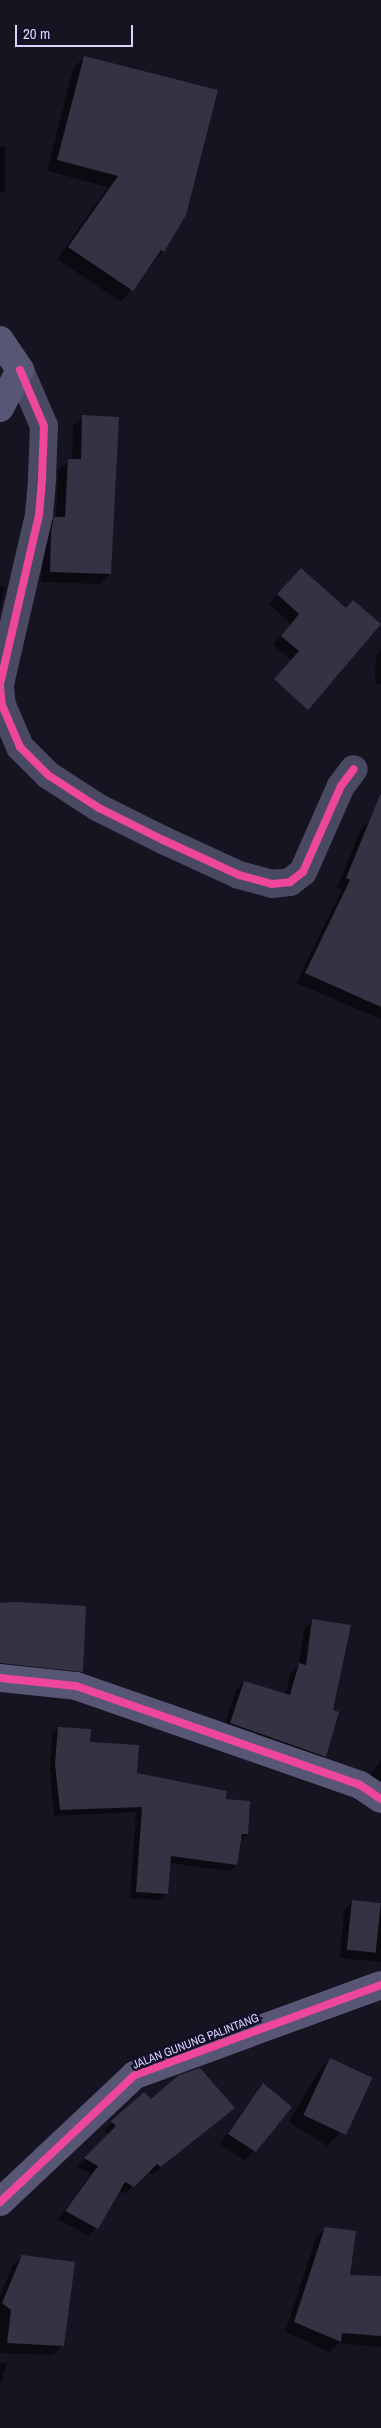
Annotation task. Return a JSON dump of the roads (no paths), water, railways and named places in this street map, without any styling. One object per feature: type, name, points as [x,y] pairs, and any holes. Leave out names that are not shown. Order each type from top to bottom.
[{"type":"street","points":[[0,340],[20,370],[44,426],[42,477],[37,525],[0,685],[2,705],[20,747],[48,775],[99,808],[162,840],[239,875],[272,884],[290,882],[303,872],[342,786],[354,769]]},
{"type":"street","points":[[0,408],[20,370]]},
{"type":"street","points":[[0,1678],[76,1686],[360,1785],[381,1799]]},
{"type":"street","name":"JALAN GUNUNG PALINTANG","points":[[0,2202],[135,2075],[381,1985]]}]
